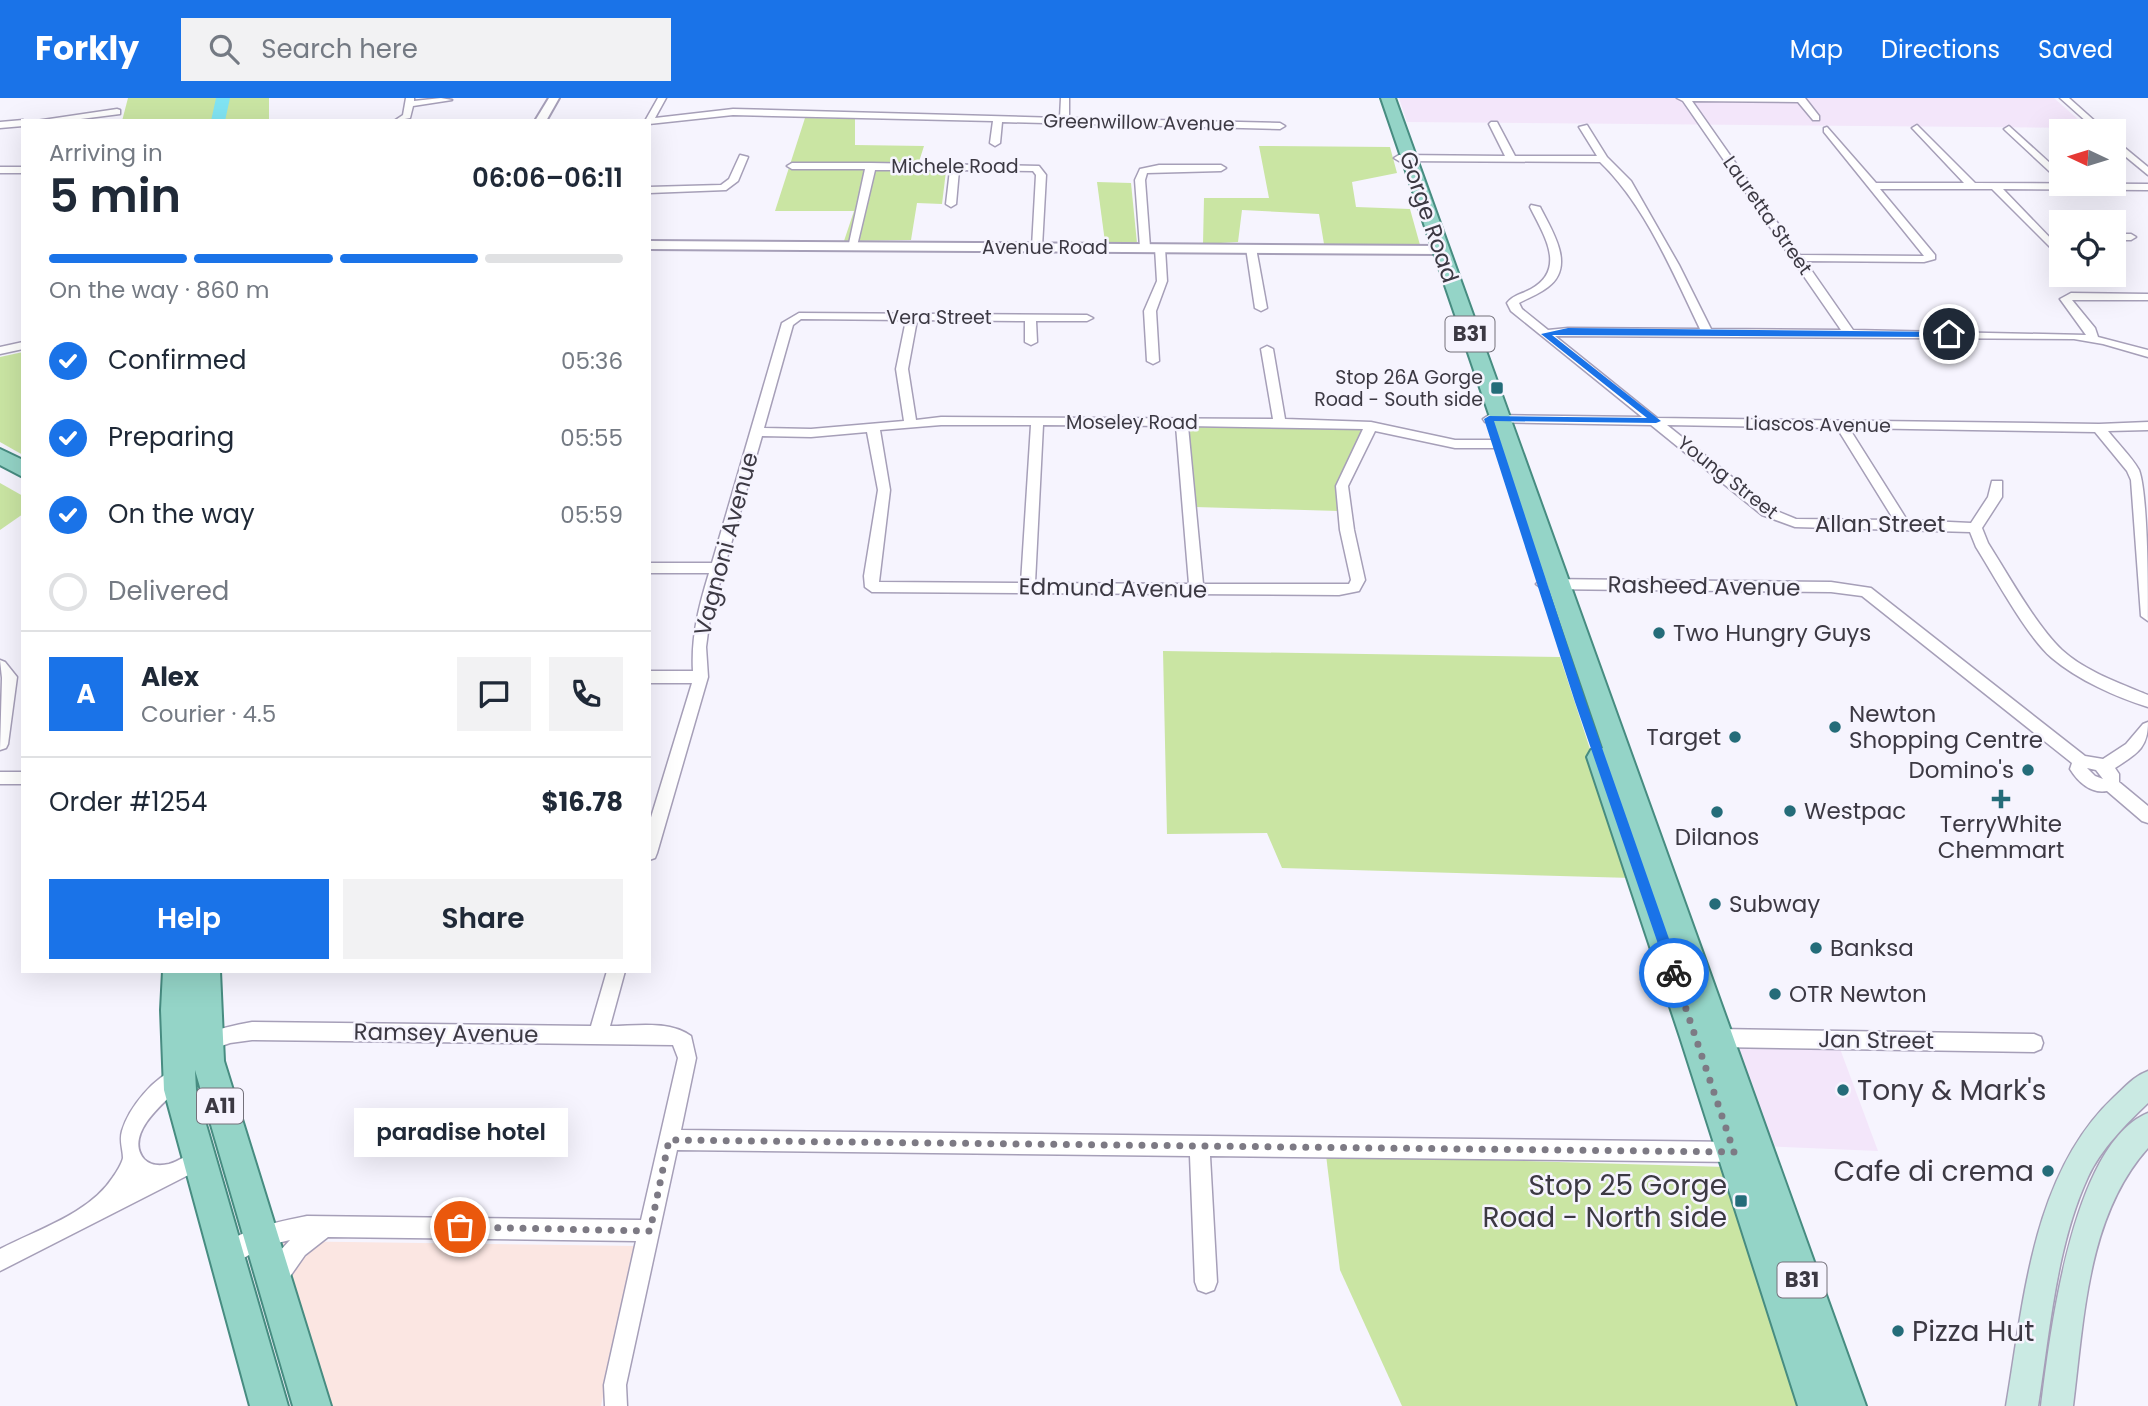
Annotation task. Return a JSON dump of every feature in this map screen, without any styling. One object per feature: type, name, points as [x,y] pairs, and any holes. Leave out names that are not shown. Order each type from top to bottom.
[{"type":"main road","name":"Gorge Road","points":[[1380,98],[1436,250],[1746,1153],[1817,1406]]},
{"type":"main road","name":"Gorge Road","points":[[1388,98],[1404,158]]},
{"type":"main road","points":[[0,456],[21,469]]},
{"type":"main road","points":[[0,472],[21,484]]},
{"type":"main road","name":"A11","points":[[178,973],[178,1077],[269,1406]]},
{"type":"main road","name":"A11","points":[[205,973],[208,1061],[312,1406]]},
{"type":"main road","points":[[178,1077],[216,1093]]},
{"type":"main road","points":[[2022,1406],[2047,1255],[2076,1168],[2110,1120],[2148,1084]]},
{"type":"main road","points":[[2057,1406],[2078,1271],[2101,1194],[2115,1166],[2148,1127]]},
{"type":"main road","name":"Gorge Road","points":[[1746,1153],[1847,1406]]},
{"type":"street","points":[[541,119],[554,98]]},
{"type":"street","points":[[650,119],[662,98]]},
{"type":"street","points":[[1064,121],[1065,98]]},
{"type":"street","points":[[1681,98],[1800,98],[1816,118]]},
{"type":"street","name":"Lauretta Street","points":[[1686,98],[1849,333]]},
{"type":"street","points":[[2064,98],[2088,119]]},
{"type":"street","points":[[402,119],[407,116],[410,101],[448,100]]},
{"type":"street","points":[[57,119],[117,112]]},
{"type":"street","name":"Greenwillow Avenue","points":[[651,121],[733,112],[1280,126]]},
{"type":"street","points":[[995,143],[998,119]]},
{"type":"street","points":[[0,125],[21,123]]},
{"type":"street","points":[[1494,124],[1511,158]]},
{"type":"street","points":[[1584,127],[1603,159],[1626,181],[1674,265],[1707,332]]},
{"type":"street","points":[[1917,128],[1972,186]]},
{"type":"street","points":[[2008,129],[2049,169]]},
{"type":"street","points":[[1799,258],[1931,257],[1827,130]]},
{"type":"street","points":[[2126,153],[2148,172]]},
{"type":"street","points":[[651,190],[723,188],[733,181],[743,157]]},
{"type":"street","points":[[1404,158],[1603,159]]},
{"type":"street","name":"Michele Road","points":[[792,166],[1030,167],[1040,171],[1037,247]]},
{"type":"street","points":[[852,246],[871,166]]},
{"type":"street","points":[[951,204],[955,166]]},
{"type":"street","points":[[1145,247],[1140,180],[1143,171],[1159,167],[1221,168]]},
{"type":"street","points":[[0,170],[21,170]]},
{"type":"street","points":[[1874,186],[2049,184]]},
{"type":"street","points":[[1994,186],[2049,243]]},
{"type":"street","points":[[2126,186],[2148,187]]},
{"type":"street","name":"Young Street","points":[[1535,206],[1555,249],[1557,268],[1552,281],[1544,289],[1513,303],[1517,311],[1767,512],[1785,521]]},
{"type":"street","points":[[2043,237],[2049,237]]},
{"type":"street","points":[[2126,237],[2131,237]]},
{"type":"street","name":"Avenue Road","points":[[651,245],[1436,250]]},
{"type":"street","points":[[1153,361],[1150,310],[1162,281],[1160,247]]},
{"type":"street","points":[[1251,248],[1261,308]]},
{"type":"street","points":[[2093,338],[2091,330],[2065,299],[2071,296],[2148,297]]},
{"type":"street","name":"Vera Street","points":[[792,319],[808,316],[1087,318]]},
{"type":"street","points":[[910,423],[902,369],[912,317]]},
{"type":"street","points":[[1030,317],[1031,342]]},
{"type":"street","name":"Vagnoni Avenue","points":[[651,839],[655,812],[701,677],[700,631],[717,568],[784,331],[792,319]]},
{"type":"street","points":[[1545,334],[1568,331],[2074,336],[2093,338],[2148,354]]},
{"type":"street","points":[[0,351],[21,346]]},
{"type":"street","points":[[1267,349],[1280,423]]},
{"type":"street","name":"Liascos Avenue","points":[[1494,419],[2099,428],[2148,426]]},
{"type":"street","points":[[1028,587],[1037,421]]},
{"type":"street","name":"Moseley Road","points":[[755,432],[811,433],[910,423],[1280,423],[1371,426],[1455,444],[1503,444]]},
{"type":"street","points":[[1182,423],[1196,589]]},
{"type":"street","points":[[1841,425],[1903,524]]},
{"type":"street","name":"Edmund Avenue","points":[[873,428],[884,490],[871,576],[872,587],[1339,590],[1354,588],[1358,580],[1347,530],[1342,486],[1371,426]]},
{"type":"street","points":[[2099,428],[2133,470],[2137,480],[2143,519],[2148,616]]},
{"type":"street","points":[[1997,484],[1995,497],[1975,528],[1981,544],[2039,632],[2057,654],[2098,680],[2148,701]]},
{"type":"street","name":"Allan Street","points":[[1785,521],[1808,524],[1956,525],[1975,528]]},
{"type":"street","points":[[651,568],[717,568]]},
{"type":"street","name":"Rasheed Avenue","points":[[1550,584],[1831,587],[1866,592],[2082,762]]},
{"type":"street","points":[[0,666],[10,677],[0,744]]},
{"type":"street","points":[[651,677],[701,677]]},
{"type":"street","points":[[2103,767],[2132,748],[2148,728]]},
{"type":"street","points":[[2110,784],[2110,774],[2103,767],[2082,762],[2078,769],[2083,777],[2096,784],[2110,784],[2148,816]]},
{"type":"street","points":[[1,781],[21,778]]},
{"type":"street","points":[[598,1035],[615,973]]},
{"type":"street","name":"Ramsey Avenue","points":[[207,1042],[230,1034],[252,1031],[677,1037],[684,1042],[687,1058],[669,1140]]},
{"type":"street","name":"Jan Street","points":[[1707,1037],[2034,1043]]},
{"type":"street","points":[[94,1212],[120,1185],[132,1161],[129,1140],[136,1120],[151,1101],[178,1077]]},
{"type":"street","points":[[615,1406],[615,1385],[669,1140],[1746,1153]]},
{"type":"street","points":[[1200,1146],[1206,1282]]},
{"type":"street","points":[[0,1260],[199,1159]]},
{"type":"street","points":[[132,1161],[148,1172],[167,1175]]},
{"type":"street","points":[[226,1257],[261,1236],[280,1230],[327,1225],[650,1231]]},
{"type":"street","points":[[274,1281],[281,1265],[297,1245],[327,1225]]},
{"type":"shaded area","points":[[1399,98],[2054,98],[2078,119],[2049,119],[2049,128],[1407,122]]},
{"type":"shaded area","points":[[1726,1042],[1839,1046],[1878,1151],[1760,1146]]},
{"type":"shaded area","points":[[275,1241],[635,1246],[601,1406],[329,1406]]},
{"type":"green space","points":[[128,98],[269,98],[269,119],[123,119]]},
{"type":"green space","points":[[805,118],[855,119],[855,145],[924,146],[916,171],[946,171],[942,204],[917,203],[911,240],[844,241],[854,211],[775,211]]},
{"type":"green space","points":[[1259,146],[1390,147],[1397,173],[1352,182],[1356,207],[1410,209],[1420,245],[1324,244],[1319,214],[1242,210],[1238,242],[1203,244],[1204,198],[1269,198]]},
{"type":"green space","points":[[1097,182],[1131,183],[1137,243],[1105,242]]},
{"type":"green space","points":[[21,352],[21,454],[0,442],[0,357]]},
{"type":"green space","points":[[1187,425],[1365,428],[1337,483],[1339,511],[1195,507]]},
{"type":"green space","points":[[0,483],[21,495],[21,515],[0,530]]},
{"type":"green space","points":[[1163,651],[1560,657],[1632,878],[1282,868],[1267,833],[1167,834]]},
{"type":"green space","points":[[1326,1155],[1726,1167],[1809,1406],[1402,1406],[1340,1270]]},
{"type":"waterway","points":[[218,119],[223,98]]},
{"type":"way so far","points":[[460,1227],[650,1231],[669,1140],[1734,1152],[1674,973]]},
{"type":"place","name":"Stop 26A Gorge Road - South side","points":[[1497,388]]},
{"type":"place","name":"Two Hungry Guys","points":[[1659,633]]},
{"type":"place","name":"Newton Shopping Centre","points":[[1835,727]]},
{"type":"place","name":"Target","points":[[1735,737]]},
{"type":"place","name":"Domino's","points":[[2028,770]]},
{"type":"place","name":"TerryWhite Chemmart","points":[[2001,799]]},
{"type":"place","name":"Westpac","points":[[1790,811]]},
{"type":"place","name":"Dilanos","points":[[1717,812]]},
{"type":"place","name":"Subway","points":[[1715,904]]},
{"type":"place","name":"Banksa","points":[[1816,948]]},
{"type":"place","name":"OTR Newton","points":[[1775,994]]},
{"type":"place","name":"Tony & Mark's","points":[[1843,1090]]},
{"type":"place","name":"Cafe di crema","points":[[2048,1171]]},
{"type":"place","name":"Stop 25 Gorge Road - North side","points":[[1741,1201]]},
{"type":"place","name":"paradise hotel","points":[[460,1227]]},
{"type":"place","name":"Pizza Hut","points":[[1898,1331]]},
{"type":"route","points":[[1674,973],[1581,702],[1489,419],[1656,421],[1545,334],[1559,331],[1949,334]]}]
